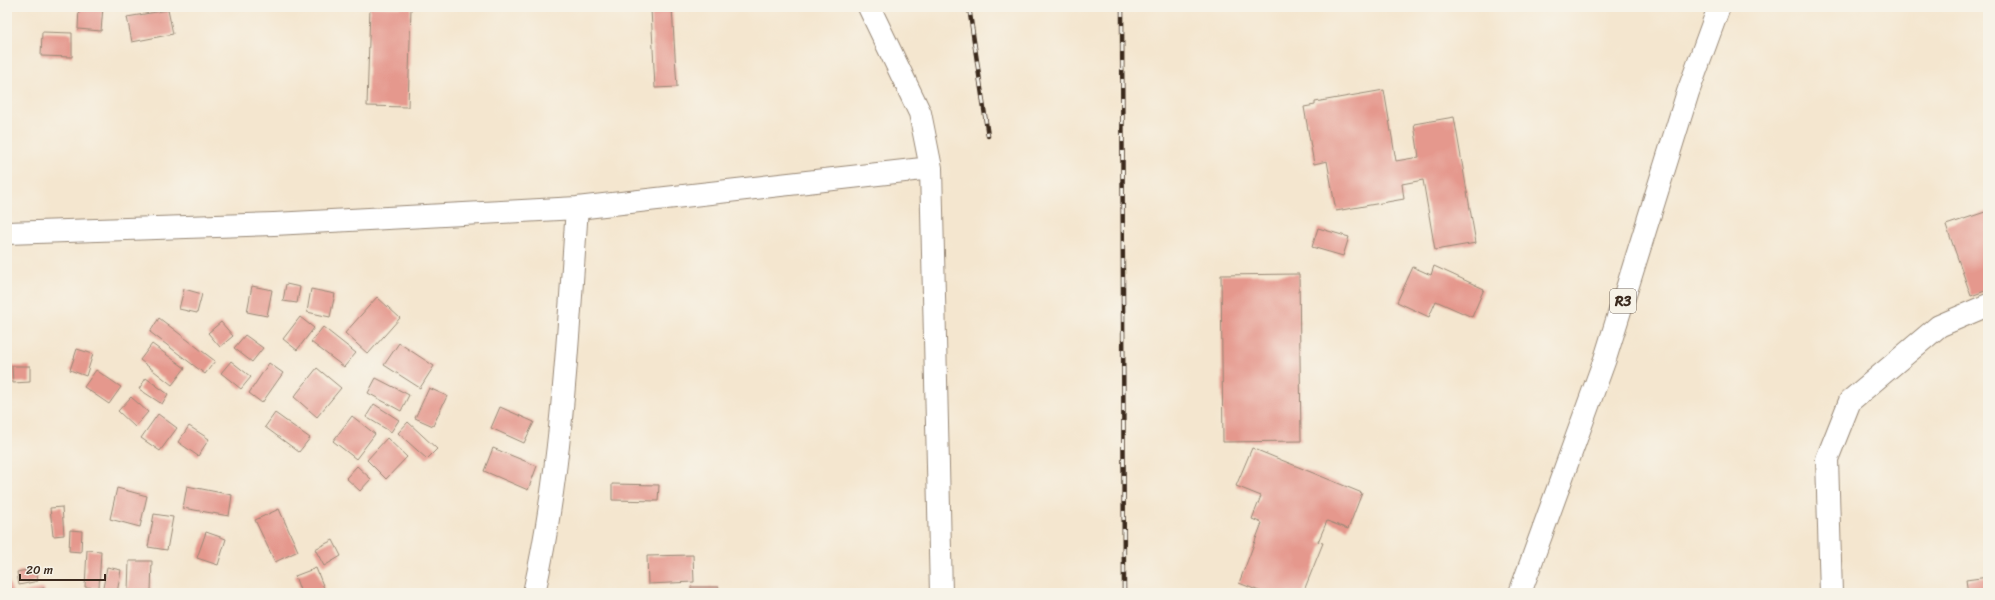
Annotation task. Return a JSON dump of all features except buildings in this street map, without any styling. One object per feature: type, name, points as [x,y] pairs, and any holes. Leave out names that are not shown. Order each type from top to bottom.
[{"type":"main road","points":[[869,7],[920,113],[931,168],[941,593]]},
{"type":"main road","name":"R3","points":[[1520,593],[1605,359],[1688,92],[1719,7]]},
{"type":"main road","points":[[7,233],[274,224],[577,208],[931,168]]},
{"type":"main road","points":[[534,593],[542,555],[564,393],[577,208]]},
{"type":"main road","points":[[1831,593],[1827,459],[1850,401],[1939,326],[1988,305]]},
{"type":"railway","points":[[969,7],[988,136]]},
{"type":"railway","points":[[1122,7],[1124,593]]}]
